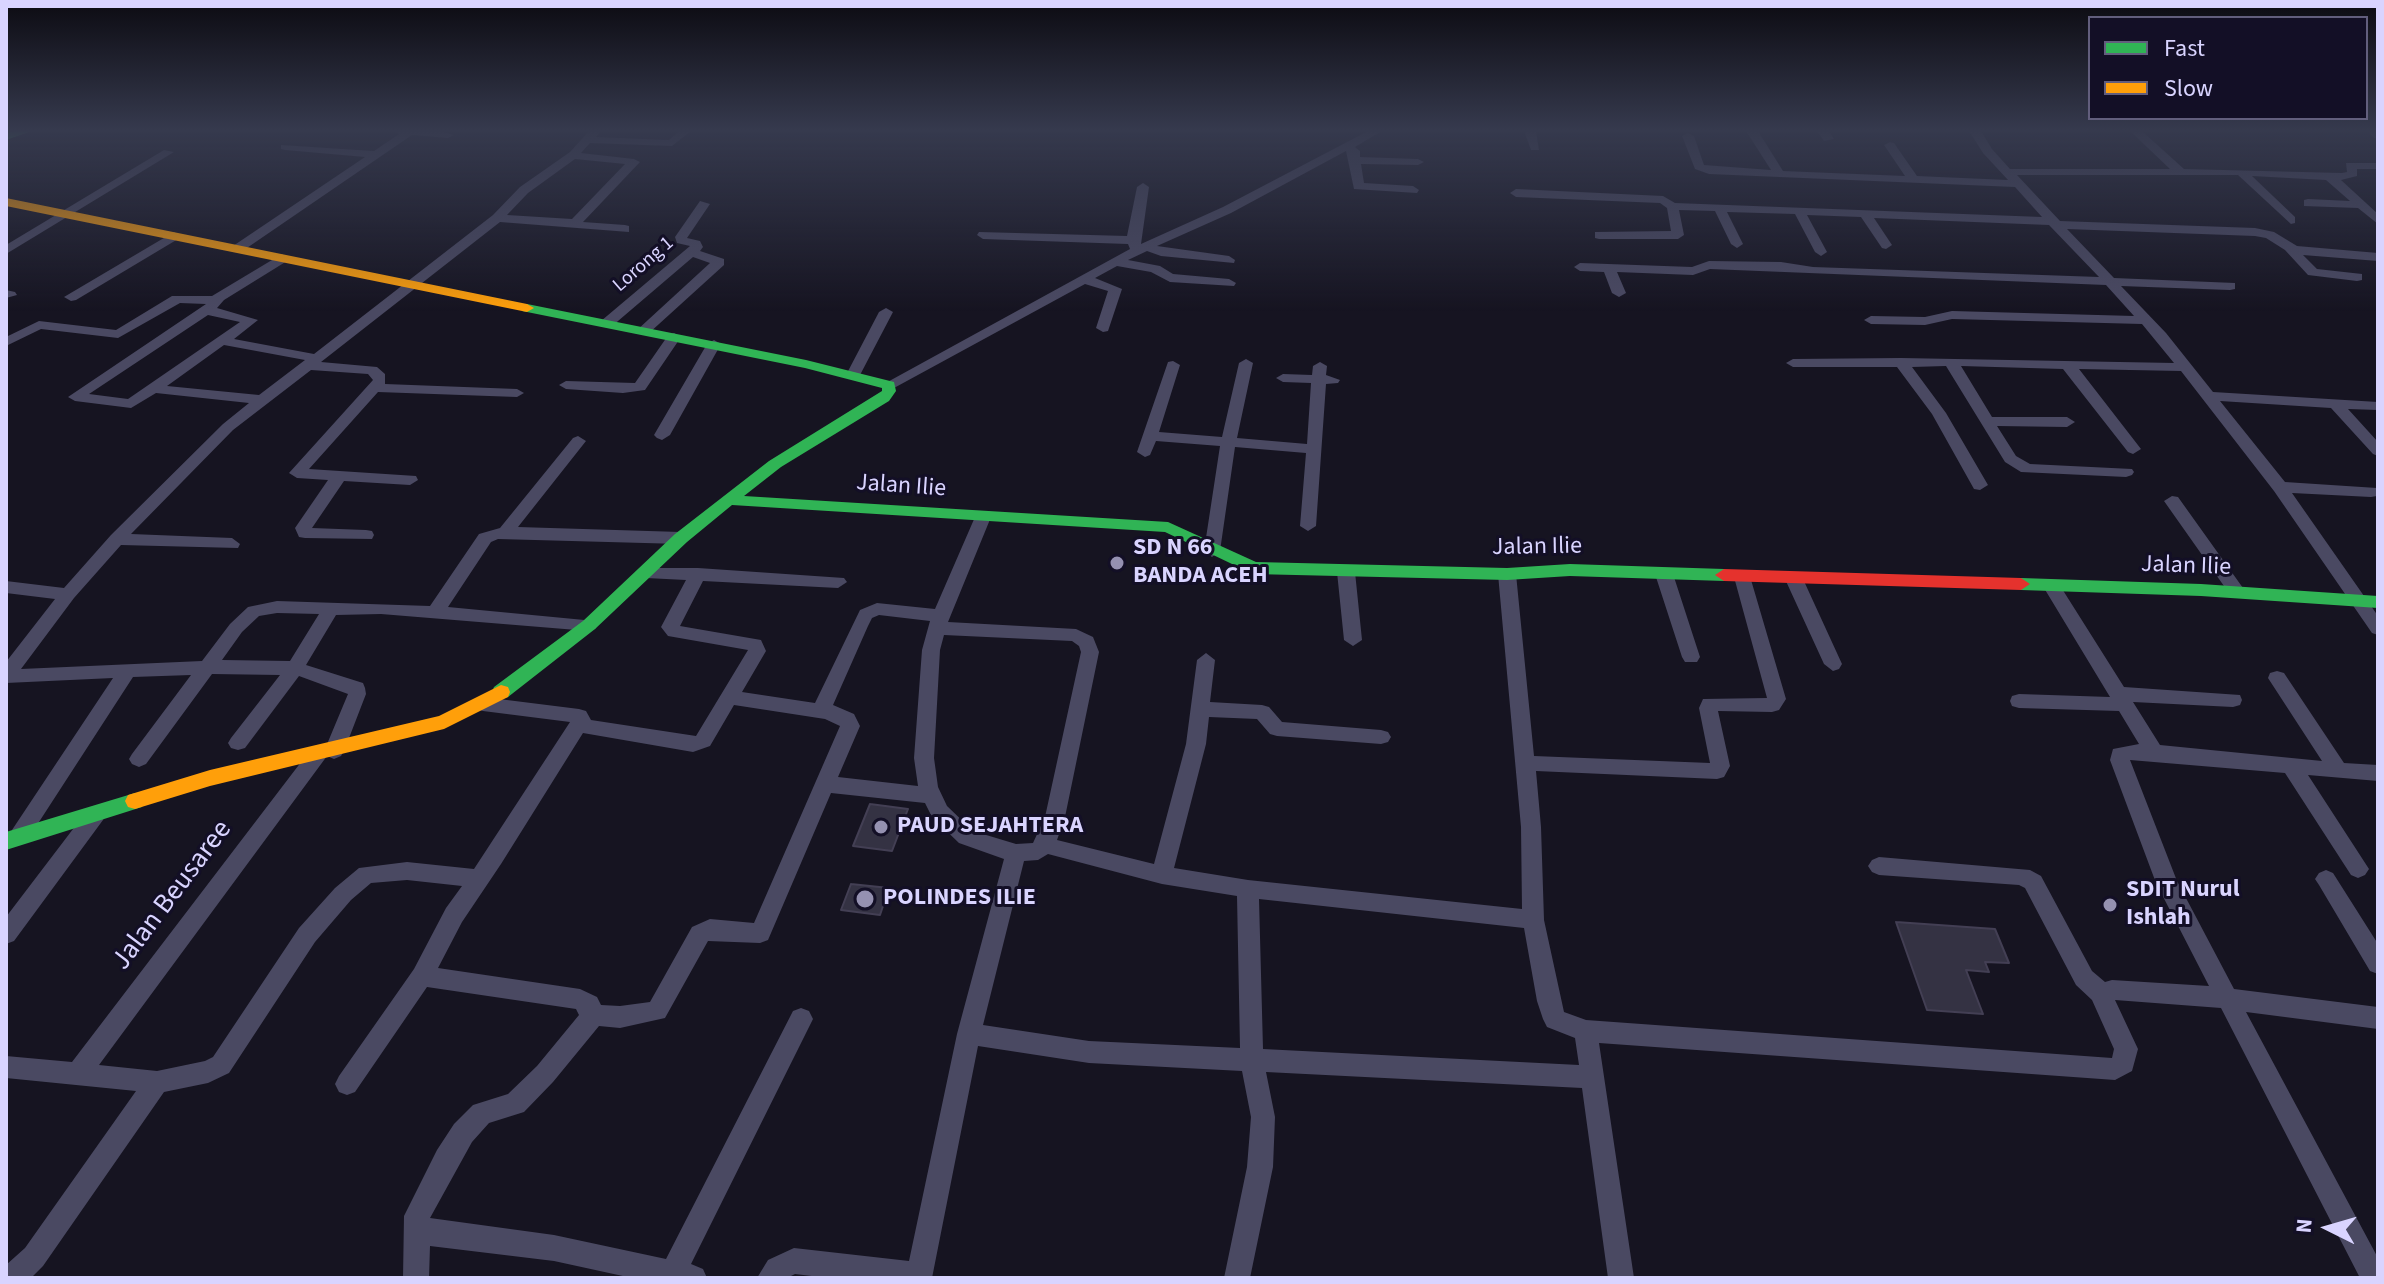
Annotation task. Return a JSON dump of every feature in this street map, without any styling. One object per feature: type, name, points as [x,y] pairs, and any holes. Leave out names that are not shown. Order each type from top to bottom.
[{"type":"street","points":[[6,250],[104,191]]},
{"type":"street","points":[[237,249],[324,191]]},
{"type":"street","points":[[6,676],[68,594],[117,539],[228,427],[497,218],[523,191]]},
{"type":"street","points":[[573,223],[605,191]]},
{"type":"street","points":[[1139,246],[1143,191]]},
{"type":"street","points":[[6,202],[714,344],[889,385],[1139,246],[1227,210],[1263,191]]},
{"type":"street","points":[[2025,191],[2145,320],[2184,367],[2280,487],[2378,629]]},
{"type":"street","points":[[2261,191],[2291,220]]},
{"type":"street","points":[[2347,191],[2372,212]]},
{"type":"street","points":[[1516,193],[1663,200],[1673,207],[1678,235],[1599,235]]},
{"type":"street","points":[[2308,203],[2372,212]]},
{"type":"street","name":"Lorong 1","points":[[606,324],[698,245],[681,240],[681,237],[704,204]]},
{"type":"street","points":[[1673,207],[1798,209],[2255,232],[2273,237],[2290,248],[2313,272],[2357,277]]},
{"type":"street","points":[[1719,207],[1737,244]]},
{"type":"street","points":[[1798,209],[1821,252]]},
{"type":"street","points":[[1864,212],[1886,245]]},
{"type":"street","points":[[497,218],[625,229]]},
{"type":"street","points":[[983,235],[1139,246],[1161,252],[1229,260]]},
{"type":"street","points":[[71,297],[174,236]]},
{"type":"street","points":[[2290,248],[2378,257]]},
{"type":"street","points":[[643,331],[719,262],[690,252]]},
{"type":"street","points":[[6,342],[39,325],[118,334],[177,299],[211,305],[251,320],[128,405],[74,396],[211,305],[282,258]]},
{"type":"street","points":[[1115,262],[1155,269],[1170,278],[1229,283]]},
{"type":"street","points":[[1580,267],[1693,271],[1709,265],[1781,266],[1813,271],[2230,286]]},
{"type":"street","points":[[1609,268],[1619,293]]},
{"type":"street","points":[[1084,279],[1115,289],[1103,328]]},
{"type":"street","points":[[853,375],[886,312]]},
{"type":"street","points":[[1871,320],[1925,321],[1952,315],[2145,320]]},
{"type":"street","points":[[566,385],[623,389],[640,387],[674,337]]},
{"type":"street","points":[[224,341],[311,362],[372,370],[380,378],[375,388],[297,473],[410,480]]},
{"type":"street","points":[[662,435],[714,344]]},
{"type":"street","points":[[1901,362],[1939,413],[1980,485]]},
{"type":"street","points":[[1793,363],[1951,362],[2184,367]]},
{"type":"street","points":[[1951,362],[2010,459],[2027,469],[2126,472]]},
{"type":"street","points":[[1212,551],[1228,444],[1246,363]]},
{"type":"street","points":[[1173,365],[1148,444],[1228,444],[1314,449]]},
{"type":"street","points":[[2068,365],[2133,449]]},
{"type":"street","points":[[1283,378],[1324,375],[1308,526]]},
{"type":"street","points":[[12,838],[210,778],[444,722],[483,704],[528,674],[589,625],[681,538],[728,500],[775,464],[884,398],[889,393],[889,385]]},
{"type":"street","points":[[375,388],[517,393]]},
{"type":"street","points":[[155,389],[261,400]]},
{"type":"street","points":[[2206,396],[2378,406]]},
{"type":"street","points":[[2335,403],[2378,451]]},
{"type":"street","points":[[1986,421],[2067,422]]},
{"type":"street","points":[[505,532],[578,441]]},
{"type":"street","points":[[340,475],[303,528],[305,533],[366,535]]},
{"type":"street","points":[[2280,487],[2371,492]]},
{"type":"street","name":"Jalan Ilie","points":[[728,500],[1168,527],[1212,551],[1253,568],[1507,574],[1570,570],[2237,592],[2378,602]]},
{"type":"street","points":[[2172,501],[2237,592]]},
{"type":"street","points":[[825,712],[824,705],[866,614],[873,610],[891,609],[939,622],[1076,635],[1087,642],[1090,652],[1055,817],[1045,845],[1038,851],[1016,853],[989,847],[966,837],[939,811],[924,758],[928,664],[939,622],[983,517]]},
{"type":"street","points":[[435,612],[485,538],[505,532],[681,538]]},
{"type":"street","points":[[117,539],[232,544]]},
{"type":"street","points":[[646,572],[838,582]]},
{"type":"street","points":[[1346,572],[1353,640]]},
{"type":"street","points":[[580,725],[693,744],[703,741],[757,651],[755,645],[674,631],[670,627],[698,574]]},
{"type":"street","points":[[1507,574],[1531,827],[1533,920],[1548,1001],[1555,1019],[1586,1031],[2115,1069],[2124,1063],[2126,1049],[2102,994],[2084,978],[2033,882],[2023,876],[1879,866]]},
{"type":"street","points":[[1664,574],[1691,657]]},
{"type":"street","points":[[1525,763],[1717,771],[1720,766],[1708,708],[1710,704],[1772,705],[1777,699],[1743,577]]},
{"type":"street","points":[[1794,579],[1833,664]]},
{"type":"street","points":[[6,587],[68,594]]},
{"type":"street","points":[[2053,588],[2154,752]]},
{"type":"street","points":[[139,759],[236,628],[254,611],[277,607],[435,612],[589,625]]},
{"type":"street","points":[[238,743],[295,668],[331,609]]},
{"type":"street","points":[[1162,875],[1196,744],[1206,660]]},
{"type":"street","points":[[6,676],[209,667],[295,668]]},
{"type":"street","name":"Jalan Beusaree","points":[[78,1074],[326,752],[357,694],[356,688],[295,668]]},
{"type":"street","points":[[12,838],[128,670]]},
{"type":"street","points":[[2277,678],[2338,769]]},
{"type":"street","points":[[591,1015],[620,1017],[657,1011],[700,934],[710,929],[760,933],[850,722],[825,712],[727,697]]},
{"type":"street","points":[[2019,701],[2233,700]]},
{"type":"street","points":[[347,1084],[422,976],[454,915],[582,719],[579,716],[483,704]]},
{"type":"street","points":[[1200,709],[1262,712],[1277,729],[1381,737]]},
{"type":"street","points":[[2374,1278],[2167,883],[2120,754],[2154,752],[2378,773]]},
{"type":"street","points":[[2291,766],[2358,869]]},
{"type":"street","points":[[826,784],[933,796]]},
{"type":"street","points":[[6,934],[96,814]]},
{"type":"street","points":[[1045,845],[1162,875],[1248,889],[1533,920]]},
{"type":"street","points":[[770,1278],[777,1269],[794,1261],[919,1276],[969,1034],[1016,853]]},
{"type":"street","points":[[6,1067],[157,1082],[208,1072],[221,1065],[307,935],[343,894],[366,874],[407,871],[479,879]]},
{"type":"street","points":[[2326,879],[2378,964]]},
{"type":"street","points":[[1237,1278],[1260,1167],[1263,1117],[1252,1061],[1248,889]]},
{"type":"street","points":[[416,1278],[419,1256],[415,1231],[417,1216],[463,1133],[482,1113],[515,1104],[588,1024],[591,1015],[589,1004],[580,999],[422,976]]},
{"type":"street","points":[[2102,994],[2112,990],[2226,999],[2378,1018]]},
{"type":"street","points":[[415,1231],[554,1248],[683,1276],[801,1019]]},
{"type":"street","points":[[1586,1031],[1621,1278]]},
{"type":"street","points":[[969,1034],[1089,1052],[1593,1077]]},
{"type":"street","points":[[12,1278],[34,1257],[157,1082]]},
{"type":"building","name":"PAUD SEJAHTERA","points":[[870,804],[908,809],[892,851],[853,846]]},
{"type":"building","name":"POLINDES ILIE","points":[[851,884],[889,888],[880,915],[841,910]]},
{"type":"building","points":[[1896,922],[1995,929],[2009,963],[1985,962],[1989,972],[1966,970],[1983,1014],[1927,1010]]},
{"type":"traffic: fast","points":[[501,692],[589,625],[681,538],[728,500],[775,464],[884,398],[889,391],[889,385],[806,364],[527,308]]},
{"type":"traffic: fast","points":[[728,500],[1168,527],[1253,568],[1507,574],[1570,570],[1724,575]]},
{"type":"traffic: fast","points":[[2021,584],[2201,590],[2378,602]]},
{"type":"traffic: fast","points":[[6,841],[135,801]]},
{"type":"traffic: slow","points":[[6,202],[527,308]]},
{"type":"traffic: slow","points":[[135,801],[210,778],[444,722],[501,692]]},
{"type":"traffic: jam","points":[[1724,575],[2021,584]]},
{"type":"place","name":"SD N 66 BANDA ACEH","points":[[1117,563]]},
{"type":"place","name":"PAUD SEJAHTERA","points":[[881,827]]},
{"type":"place","name":"POLINDES ILIE","points":[[865,899]]},
{"type":"place","name":"SDIT Nurul Ishlah","points":[[2110,905]]}]
